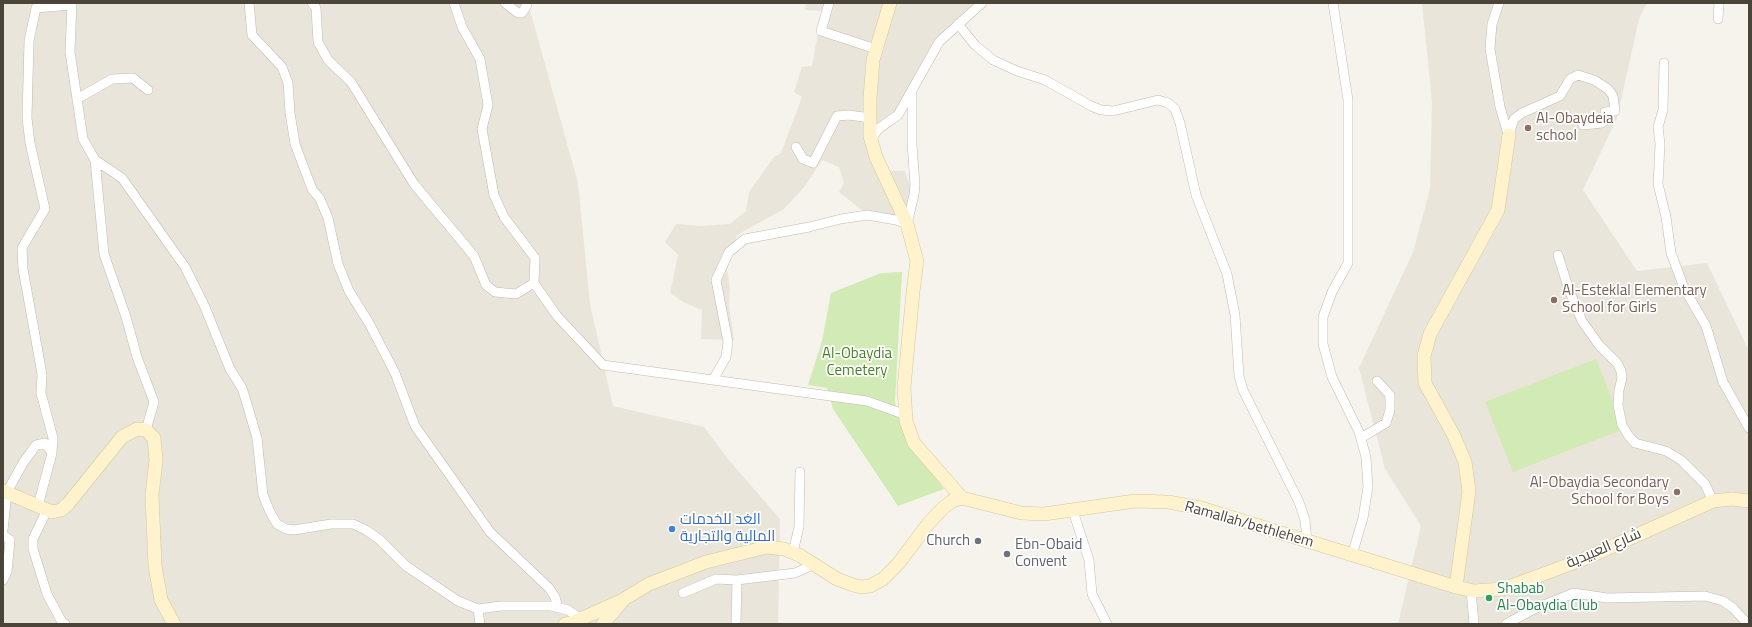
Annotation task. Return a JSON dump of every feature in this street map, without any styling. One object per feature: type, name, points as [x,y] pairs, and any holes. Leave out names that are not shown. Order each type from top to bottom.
[{"type":"street","points":[[249,3],[252,35],[282,67],[288,83],[290,113],[295,144],[312,189],[320,199],[328,218],[338,264],[349,291],[369,323],[395,373],[415,426],[490,532],[549,588],[555,597],[558,608]]},
{"type":"street","points":[[312,3],[316,8],[318,42],[328,60],[351,82],[414,184],[474,256],[486,285],[495,292],[516,294],[534,283]]},
{"type":"street","points":[[454,3],[462,27],[480,59],[488,105],[482,129],[494,195],[504,217],[534,258],[534,283],[557,316],[603,365],[867,400],[906,415]]},
{"type":"street","points":[[505,3],[518,13],[522,13],[527,5]]},
{"type":"street","points":[[829,3],[821,31],[876,49]]},
{"type":"street","points":[[565,624],[581,621],[624,599],[649,584],[706,562],[767,547],[784,549],[793,552],[815,564],[837,579],[861,587],[870,586],[883,579],[898,564],[928,524],[943,508],[952,501],[962,498],[914,443],[909,432],[906,415],[904,387],[912,292],[917,261],[907,224],[876,157],[871,140],[870,118],[873,60],[890,3]]},
{"type":"street","points":[[871,140],[878,129],[898,115],[939,42],[982,3]]},
{"type":"street","points":[[1333,3],[1348,100],[1348,263],[1332,292],[1323,317],[1323,344],[1332,377],[1360,438],[1366,457],[1368,487],[1363,518],[1352,555]]},
{"type":"street","points":[[1498,3],[1492,24],[1490,48],[1500,107],[1509,135]]},
{"type":"street","points":[[1718,19],[1719,3]]},
{"type":"street","points":[[65,624],[62,622],[47,594],[33,549],[33,539],[42,508],[52,453],[53,438],[41,393],[42,374],[23,269],[22,248],[45,209],[30,143],[27,118],[29,41],[36,8],[72,4],[70,52],[83,139],[95,160],[104,254],[126,317],[137,357],[154,402],[146,430]]},
{"type":"street","points":[[958,24],[975,45],[993,60],[1017,71],[1045,80],[1101,110],[1123,110],[1152,100],[1168,103],[1175,110],[1180,123],[1196,195],[1226,274],[1235,315],[1240,376],[1243,390],[1299,502],[1305,520],[1307,541]]},
{"type":"street","points":[[1664,64],[1663,110],[1658,127],[1660,144],[1658,184],[1666,217],[1671,253],[1684,288],[1706,326],[1723,382],[1749,428]]},
{"type":"street","points":[[1456,587],[1469,491],[1464,462],[1453,432],[1425,383],[1424,356],[1430,334],[1498,210],[1509,135],[1514,119],[1522,112],[1560,96],[1570,79],[1578,75],[1594,80],[1608,89],[1613,96],[1615,111],[1605,112],[1606,117],[1602,123],[1583,125]]},
{"type":"street","points":[[77,99],[112,79],[133,78],[148,90]]},
{"type":"street","points":[[907,224],[914,196],[912,91]]},
{"type":"street","points":[[796,147],[803,159],[813,163],[837,116],[849,115],[870,118]]},
{"type":"street","points":[[95,160],[122,178],[185,267],[204,305],[230,369],[242,388],[257,438],[263,495],[277,524],[286,529],[294,530],[331,524],[353,524],[366,530],[380,540],[406,566],[458,601],[478,609],[501,606],[551,606],[568,610],[581,621]]},
{"type":"street","points":[[713,380],[726,356],[727,335],[716,280],[728,252],[745,239],[786,230],[809,227],[841,219],[867,215],[896,220],[907,224]]},
{"type":"street","points":[[1558,255],[1569,290],[1582,321],[1599,345],[1617,363],[1621,371],[1622,378],[1619,390],[1618,405],[1622,425],[1628,435],[1635,443],[1666,452],[1682,460],[1705,484],[1713,501]]},
{"type":"street","points":[[1360,438],[1386,423],[1390,410],[1390,395],[1377,381]]},
{"type":"street","points":[[5,492],[52,512],[61,510],[68,504],[122,437],[137,429],[146,430],[154,438],[156,460],[152,495],[155,566],[161,600],[174,624]]},
{"type":"street","points":[[3,530],[5,492],[23,463],[36,445],[45,443],[52,453]]},
{"type":"street","points":[[793,552],[799,527],[800,472]]},
{"type":"street","name":"Ramallah/bethlehem","points":[[962,498],[1021,513],[1044,514],[1135,501],[1168,502],[1201,508],[1251,522],[1456,587]]},
{"type":"street","name":"شارع العبيدية","points":[[1456,587],[1470,590],[1504,589],[1584,559],[1713,501],[1732,499],[1749,501]]},
{"type":"street","points":[[1073,511],[1089,560],[1092,594],[1107,624]]},
{"type":"street","points":[[3,534],[10,540],[7,572],[3,580]]},
{"type":"street","points":[[683,593],[716,579],[737,580],[795,573],[815,564]]},
{"type":"street","points":[[736,624],[737,580]]},
{"type":"street","points":[[1470,590],[1474,624]]},
{"type":"street","points":[[1506,624],[1534,608],[1574,594],[1607,598],[1706,596],[1723,601],[1733,608],[1748,624]]},
{"type":"street","points":[[603,624],[624,599]]},
{"type":"street","points":[[478,609],[480,624]]},
{"type":"shaded area","points":[[3,3],[528,3],[578,183],[590,304],[613,406],[704,427],[728,459],[780,519],[778,624],[3,624]]},
{"type":"shaded area","points":[[806,3],[977,3],[939,38],[908,89],[895,124],[878,136],[878,152],[886,171],[905,171],[912,191],[907,224],[863,211],[839,192],[844,183],[839,167],[822,160],[805,186],[784,209],[737,235],[727,270],[730,288],[729,306],[734,340],[701,339],[702,310],[685,303],[670,293],[678,255],[665,242],[676,224],[700,226],[730,224],[746,211],[749,192],[774,157],[781,153],[802,97],[794,92],[802,67],[812,66],[822,11],[805,10]]},
{"type":"shaded area","points":[[1422,3],[1647,3],[1639,19],[1617,118],[1583,190],[1637,271],[1707,263],[1749,351],[1749,624],[1398,624],[1421,526],[1385,469],[1359,368],[1413,252],[1430,189],[1432,102]]},
{"type":"green space","name":"Al-Obaydia Cemetery","points":[[902,272],[895,402],[904,434],[944,489],[898,506],[833,409],[827,388],[808,385],[822,341],[831,293],[881,273]]},
{"type":"green space","points":[[1596,359],[1624,429],[1513,472],[1485,402]]},
{"type":"place","name":"Al-Obaydeia school","points":[[1528,128]]},
{"type":"place","name":"Al-Esteklal Elementary School for Girls","points":[[1554,300]]},
{"type":"place","name":"Al-Obaydia Secondary School for Boys","points":[[1677,492]]},
{"type":"place","name":"الغد للخدمات المالية والتجارية","points":[[672,529]]},
{"type":"place","name":"Church","points":[[978,541]]},
{"type":"place","name":"Ebn-Obaid Convent","points":[[1007,554]]},
{"type":"place","name":"Shabab Al-Obaydia Club","points":[[1489,598]]}]
